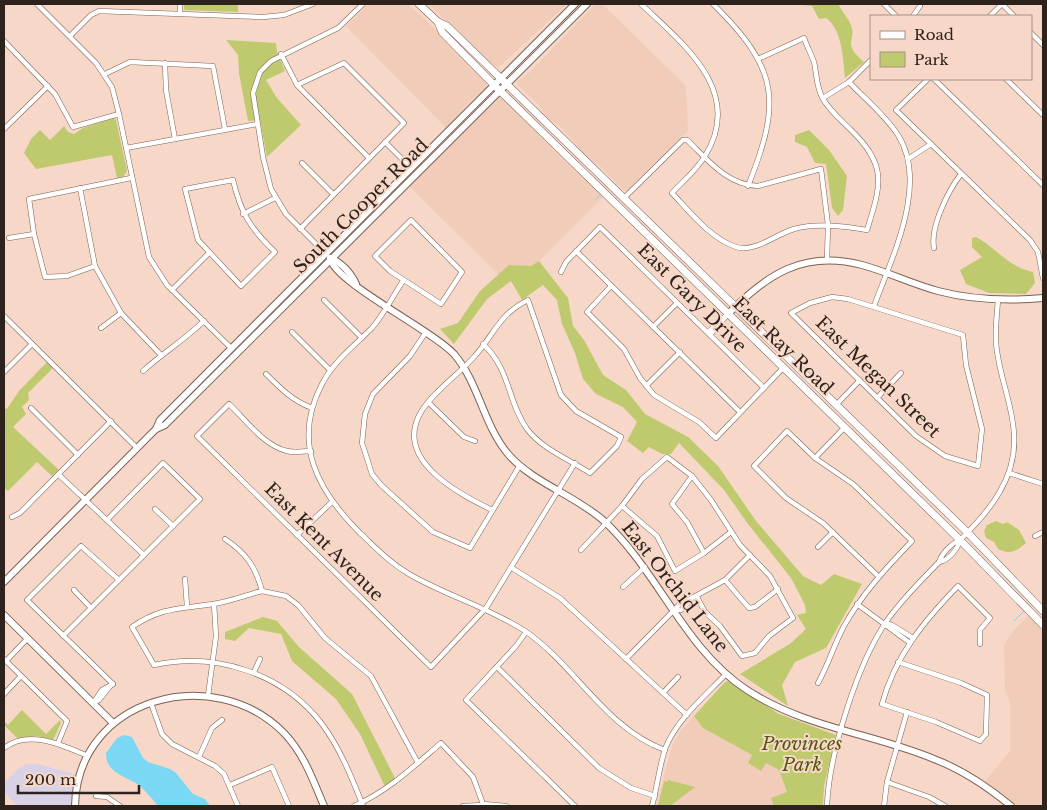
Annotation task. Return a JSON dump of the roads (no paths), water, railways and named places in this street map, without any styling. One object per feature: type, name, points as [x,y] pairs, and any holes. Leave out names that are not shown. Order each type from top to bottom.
[{"type":"main road","points":[[419,4],[438,22]]},
{"type":"main road","name":"East Ray Road","points":[[438,22],[447,26],[625,197],[968,533],[1043,610]]},
{"type":"main road","name":"East Ray Road","points":[[438,22],[442,32],[497,88],[960,540],[1043,625]]},
{"type":"main road","points":[[583,173],[591,165]]},
{"type":"street","points":[[38,4],[105,74],[116,98],[148,257],[172,290],[234,350]]},
{"type":"street","points":[[180,4],[180,13]]},
{"type":"street","points":[[70,36],[90,15],[99,11],[263,17],[284,15],[313,4]]},
{"type":"street","points":[[328,256],[286,214],[275,198],[267,179],[253,93],[256,81],[265,66],[281,54],[338,28],[362,4]]},
{"type":"street","name":"South Cooper Road","points":[[4,582],[156,429],[165,426],[234,350],[497,88],[501,78],[574,4]]},
{"type":"street","name":"South Cooper Road","points":[[497,88],[507,84],[588,4]]},
{"type":"street","points":[[642,4],[696,58],[706,72],[716,101],[714,135],[705,157],[672,193],[712,233],[723,242],[738,248],[759,244],[793,230],[828,225],[867,230],[878,197],[880,185],[878,169],[864,142],[828,107],[822,98],[813,62],[804,38],[758,59]]},
{"type":"street","points":[[713,4],[746,39],[758,59],[769,97],[770,116],[763,148],[748,186]]},
{"type":"street","points":[[884,4],[895,15]]},
{"type":"street","points":[[991,15],[1002,4],[1013,15]]},
{"type":"street","points":[[914,15],[920,6]]},
{"type":"street","points":[[1032,34],[1043,45]]},
{"type":"street","points":[[4,41],[48,86],[60,101],[73,127],[119,114]]},
{"type":"street","points":[[281,54],[297,85],[369,158]]},
{"type":"street","points":[[822,98],[848,82],[870,61]]},
{"type":"street","points":[[105,74],[130,62],[213,66],[225,129]]},
{"type":"street","points":[[165,63],[166,90],[175,139]]},
{"type":"street","points":[[297,85],[344,63],[404,124],[300,229]]},
{"type":"street","points":[[927,80],[896,110],[1030,240],[1038,252],[1042,263],[1043,278]]},
{"type":"street","points":[[935,80],[1043,185]]},
{"type":"street","points":[[1007,80],[1043,115]]},
{"type":"street","points":[[848,82],[886,119],[899,136],[911,172],[909,205],[874,306]]},
{"type":"street","points":[[4,130],[48,86]]},
{"type":"street","points":[[126,148],[257,124]]},
{"type":"street","points":[[625,197],[683,140],[687,140],[729,178],[748,186],[758,186],[821,169],[828,225],[827,261]]},
{"type":"street","points":[[385,142],[414,171]]},
{"type":"street","points":[[908,159],[931,144]]},
{"type":"street","points":[[302,163],[333,194]]},
{"type":"street","points":[[934,248],[932,239],[946,197],[961,174]]},
{"type":"street","points":[[95,266],[67,276],[45,277],[34,234],[29,199],[131,178]]},
{"type":"street","points":[[233,180],[243,214],[256,233],[275,252],[241,286],[208,254],[198,240],[185,189],[233,180]]},
{"type":"street","points":[[80,188],[95,266],[121,313],[161,355]]},
{"type":"street","points":[[243,214],[275,198]]},
{"type":"street","points":[[411,220],[462,272],[440,304],[403,280],[375,256],[411,220]]},
{"type":"street","name":"East Gary Drive","points":[[576,252],[600,227],[764,388]]},
{"type":"street","points":[[9,238],[34,234]]},
{"type":"street","points":[[560,272],[566,262],[576,252],[740,412]]},
{"type":"street","points":[[172,290],[208,254]]},
{"type":"street","name":"East Orchid Lane","points":[[328,256],[336,260],[352,276],[356,284],[386,307],[443,344],[464,368],[489,425],[498,440],[520,465],[574,498],[606,523],[628,544],[703,649],[726,674],[751,693],[785,712],[898,746],[956,768],[983,784],[1011,806]]},
{"type":"street","points":[[709,334],[755,288],[776,273],[807,263],[827,261],[863,265],[938,291],[998,300],[1043,298]]},
{"type":"street","points":[[403,280],[386,307],[362,338],[330,370],[321,385],[312,408],[310,429],[310,451],[318,479],[332,502],[383,555],[397,566],[412,576],[486,608],[526,632],[624,726],[649,744],[665,750]]},
{"type":"street","points":[[611,286],[587,312],[624,349],[646,386],[659,398],[699,422],[716,438],[784,368]]},
{"type":"street","name":"East Megan Street","points":[[832,297],[874,306],[963,336],[966,365],[982,429],[978,466],[945,456],[931,448],[791,313],[810,303],[832,297]]},
{"type":"street","points":[[324,300],[362,338]]},
{"type":"street","points":[[483,344],[499,362],[516,407],[527,429],[551,450],[590,472],[617,446],[622,437],[576,411],[561,395],[528,300],[507,313],[464,368],[421,412],[417,425],[416,446],[421,457],[447,485],[492,510]]},
{"type":"street","points":[[827,806],[831,768],[842,730],[863,664],[885,623],[939,562],[944,561],[959,546],[960,540],[997,497],[1009,473],[1014,435],[998,359],[996,341],[998,300]]},
{"type":"street","points":[[653,327],[677,303]]},
{"type":"street","points":[[101,328],[121,313]]},
{"type":"street","points":[[4,316],[137,448]]},
{"type":"street","points":[[143,371],[161,355],[184,341],[204,321]]},
{"type":"street","points":[[292,332],[330,370]]},
{"type":"street","points":[[426,332],[410,356],[373,394],[364,414],[362,443],[372,474],[401,504],[433,532],[470,548],[520,465]]},
{"type":"street","points":[[4,372],[32,344]]},
{"type":"street","points":[[646,386],[680,352]]},
{"type":"street","points":[[877,398],[901,373]]},
{"type":"street","points":[[266,374],[293,399],[312,408]]},
{"type":"street","points":[[836,405],[860,380]]},
{"type":"street","points":[[429,403],[464,437],[475,441]]},
{"type":"street","name":"East Kent Avenue","points":[[310,451],[288,451],[277,447],[266,440],[229,404],[197,436],[432,667],[486,608]]},
{"type":"street","points":[[31,408],[78,455]]},
{"type":"street","points":[[12,517],[20,513],[111,421]]},
{"type":"street","points":[[815,458],[844,428]]},
{"type":"street","points":[[818,683],[857,604],[878,576],[912,541],[853,484],[815,458],[787,431],[754,466],[786,498],[833,532],[878,576]]},
{"type":"street","points":[[580,550],[622,506],[642,479],[667,457],[692,476],[711,500],[731,532],[778,589],[793,618],[769,636],[756,653],[742,656],[720,626],[705,612],[697,597]]},
{"type":"street","points":[[64,636],[200,499],[164,463],[107,520]]},
{"type":"street","points":[[486,608],[575,463]]},
{"type":"street","points":[[1009,473],[1043,484]]},
{"type":"street","points":[[59,475],[144,555]]},
{"type":"street","points":[[692,476],[672,504],[687,522],[704,553]]},
{"type":"street","points":[[297,535],[332,502]]},
{"type":"street","points":[[622,506],[657,536],[675,571],[704,553],[731,532]]},
{"type":"street","points":[[155,509],[173,526]]},
{"type":"street","points":[[818,547],[833,532]]},
{"type":"street","points":[[1035,536],[1043,532]]},
{"type":"street","points":[[225,539],[236,546],[252,563],[262,591]]},
{"type":"street","points":[[93,703],[105,694],[113,684],[27,600],[81,546],[119,580]]},
{"type":"street","points":[[626,659],[664,618],[685,601],[690,601],[726,580],[750,555]]},
{"type":"street","points":[[623,587],[645,567]]},
{"type":"street","points":[[512,568],[560,598],[688,715]]},
{"type":"street","points":[[185,579],[187,606]]},
{"type":"street","points":[[726,580],[749,608],[755,607],[778,589]]},
{"type":"street","points":[[898,662],[961,683],[987,695],[986,734],[980,741],[936,722],[882,704],[898,662],[911,640],[928,616],[958,586],[990,618],[980,630],[980,644]]},
{"type":"street","points":[[74,590],[91,608]]},
{"type":"street","points":[[362,805],[334,741],[312,712],[274,682],[254,672],[213,663],[182,660],[154,665],[132,627],[149,615],[187,606],[214,604],[262,591],[286,596],[298,605],[325,638],[371,676],[418,763]]},
{"type":"street","points":[[208,696],[216,636],[214,604]]},
{"type":"street","points":[[857,604],[885,623],[892,625],[911,640]]},
{"type":"street","points":[[1035,617],[1043,610]]},
{"type":"street","points":[[4,615],[113,723]]},
{"type":"street","points":[[526,632],[466,700],[575,806]]},
{"type":"street","points":[[28,638],[5,660],[67,721],[58,743]]},
{"type":"street","points":[[254,672],[260,659]]},
{"type":"street","points":[[497,667],[599,768],[630,788],[655,796]]},
{"type":"street","points":[[652,806],[665,750],[670,738],[688,715],[726,674]]},
{"type":"street","points":[[4,694],[21,676]]},
{"type":"street","points":[[663,693],[678,678]]},
{"type":"street","points":[[75,806],[77,784],[88,756],[113,723],[151,703],[167,697],[208,696],[237,704],[253,712],[284,733],[306,764],[324,806]]},
{"type":"street","points":[[151,703],[162,734],[167,740],[215,766],[230,785],[238,806]]},
{"type":"street","points":[[884,806],[887,782],[908,712]]},
{"type":"street","points":[[199,757],[212,728],[222,720]]},
{"type":"street","points":[[4,748],[18,740],[30,739],[58,743],[88,756]]},
{"type":"street","points":[[354,806],[362,805],[396,783],[441,743],[473,777],[484,805]]},
{"type":"street","points":[[230,785],[272,767],[289,806]]},
{"type":"street","points":[[887,782],[929,797],[945,806]]},
{"type":"street","points":[[96,796],[107,797],[120,806]]},
{"type":"street","points":[[463,806],[506,806]]},
{"type":"water","points":[[124,735],[132,737],[143,758],[148,762],[170,769],[176,773],[193,794],[205,799],[210,806],[158,806],[140,786],[113,770],[109,765],[106,753],[117,738]]},
{"type":"waterway","points":[[596,199],[600,195]]},
{"type":"waterway","points":[[1014,621],[1024,611]]},
{"type":"park label","name":"Provinces Park","points":[[802,754]]}]
